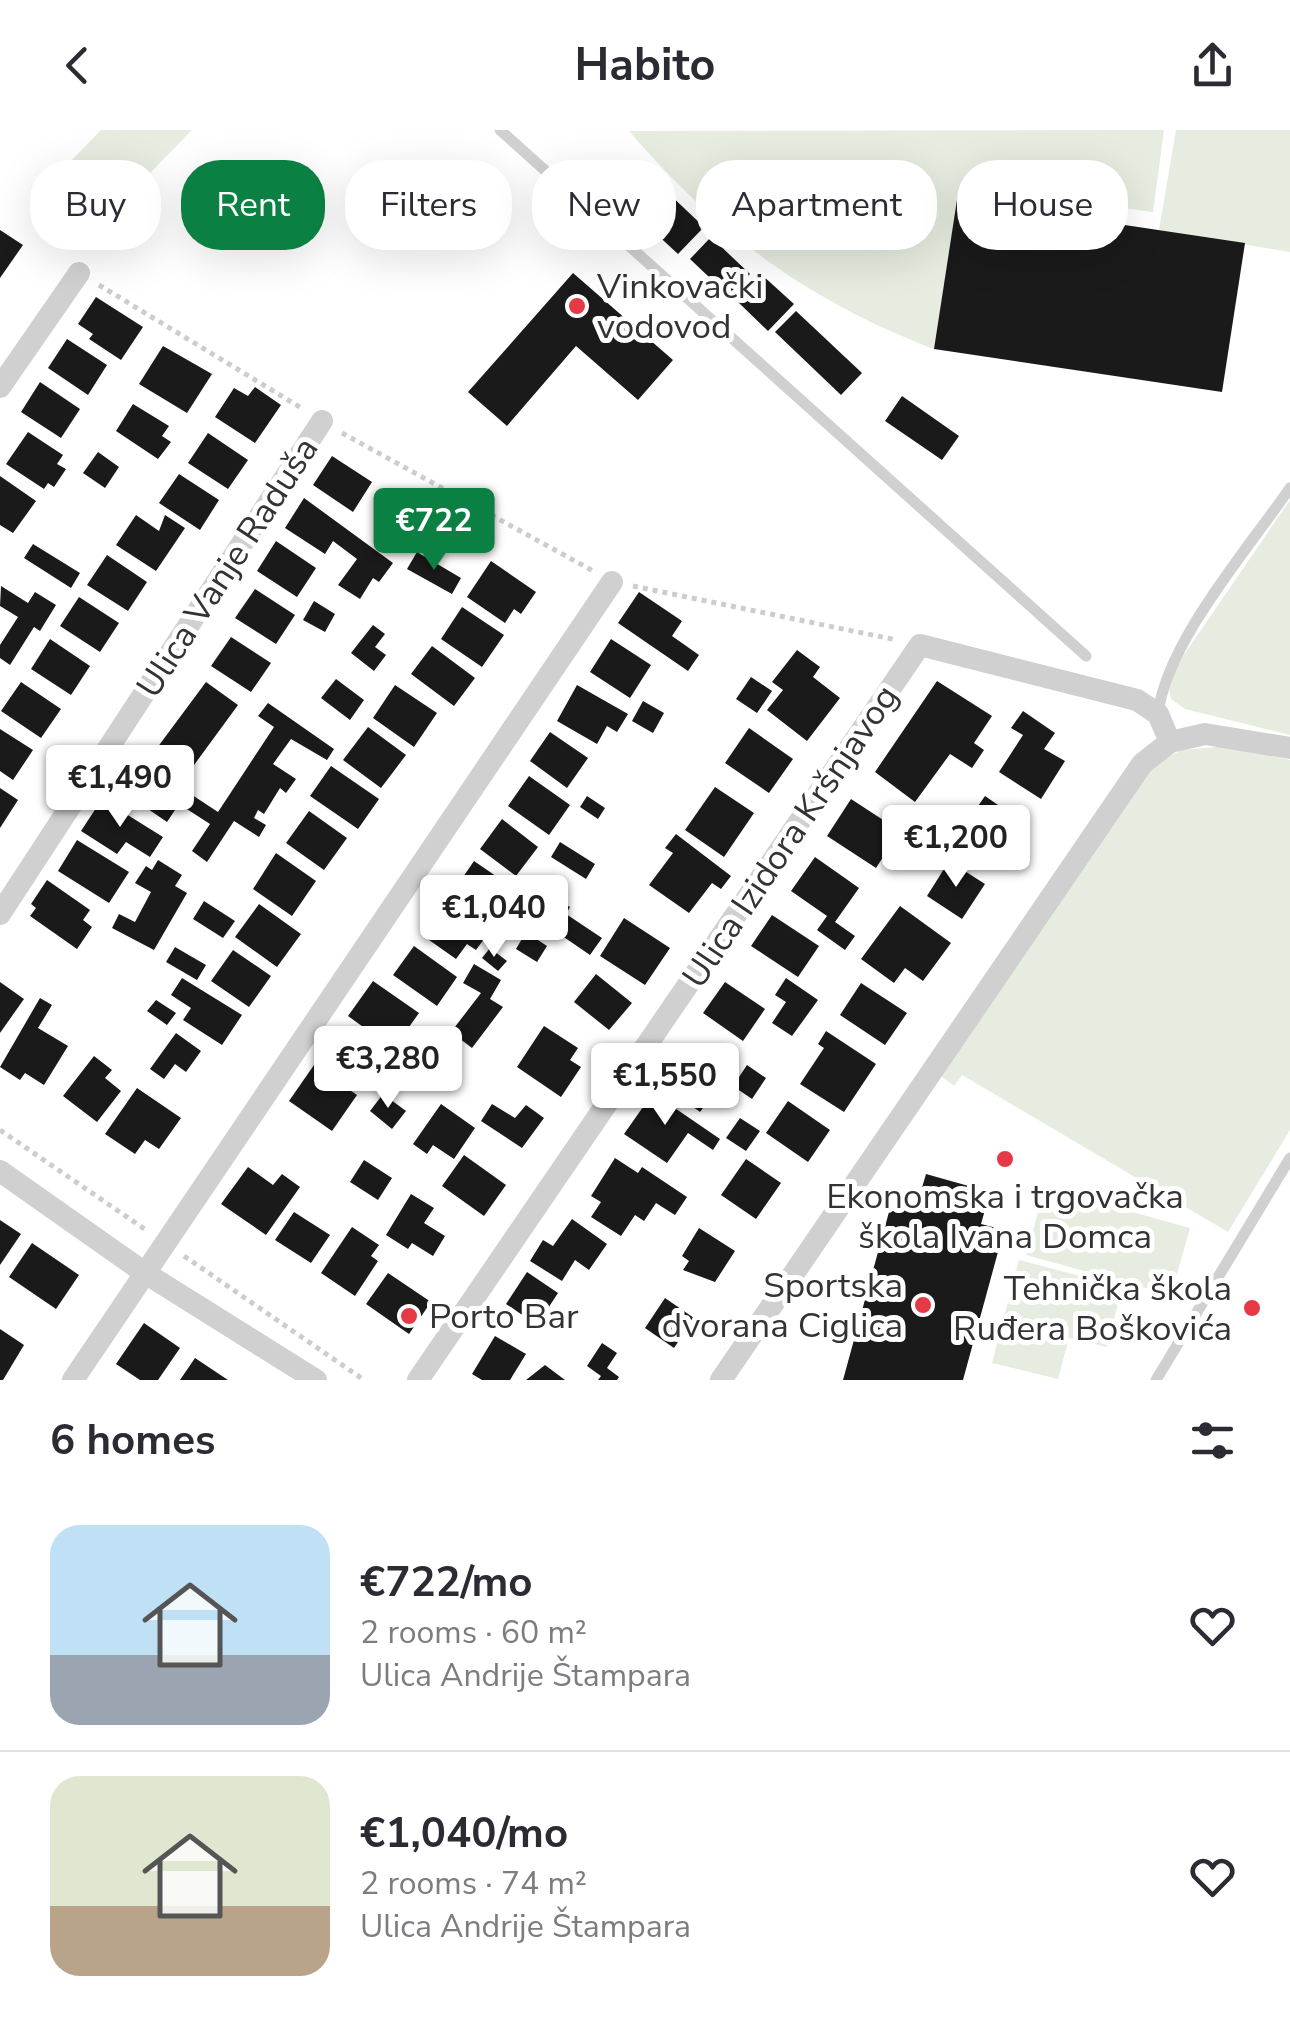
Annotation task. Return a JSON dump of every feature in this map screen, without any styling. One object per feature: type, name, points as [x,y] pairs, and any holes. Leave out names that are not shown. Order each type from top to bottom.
[{"type":"street","points":[[0,386],[79,273]]},
{"type":"street","name":"Ulica Vanje Raduša","points":[[0,914],[322,421]]},
{"type":"street","points":[[72,1380],[612,582]]},
{"type":"street","points":[[920,645],[1137,700],[1158,714],[1170,742]]},
{"type":"street","name":"Ulica Izidora Kršnjavog","points":[[418,1380],[920,645]]},
{"type":"street","points":[[721,1380],[1142,764],[1170,742],[1205,734],[1290,748]]},
{"type":"street","points":[[0,1171],[145,1273],[316,1380]]},
{"type":"lane","points":[[500,130],[1086,656]]},
{"type":"lane","points":[[1158,714],[1161,688],[1184,640],[1290,488]]},
{"type":"lane","points":[[1156,1380],[1290,1158]]},
{"type":"path","points":[[612,582],[920,645]]},
{"type":"shaded area","points":[[101,130],[192,130],[161,162],[72,160]]},
{"type":"shaded area","points":[[1164,130],[1153,212],[1128,209],[1128,160],[957,160],[957,205],[934,349],[845,309],[754,250],[937,250],[937,160],[696,160],[696,202],[676,182],[676,160],[655,160],[629,131]]},
{"type":"shaded area","points":[[1176,130],[1290,130],[1290,252],[1159,230]]},
{"type":"shaded area","points":[[1290,500],[1290,735],[1185,709],[1171,699],[1169,690],[1177,665]]},
{"type":"shaded area","points":[[1227,746],[1290,760],[1290,1130],[1228,1232],[962,1075],[954,1086],[941,1076],[1154,764],[1182,750]]},
{"type":"shaded area","points":[[1045,1188],[1190,1228],[1171,1295],[1026,1255]]},
{"type":"shaded area","points":[[1019,1260],[1122,1287],[1107,1347],[1069,1338],[1058,1379],[992,1363]]},
{"type":"building","points":[[676,200],[696,219],[696,235],[678,254],[674,250]]},
{"type":"building","points":[[957,200],[957,250],[1128,250],[1128,226],[1245,243],[1222,392],[934,349]]},
{"type":"building","points":[[0,230],[23,245],[0,278]]},
{"type":"building","points":[[699,250],[725,250],[750,274],[729,296],[690,259]]},
{"type":"building","name":"Vinkovački vodovod","points":[[573,273],[673,360],[638,400],[576,346],[507,426],[468,392]]},
{"type":"building","points":[[762,275],[794,304],[768,331],[737,301]]},
{"type":"building","points":[[96,297],[143,327],[121,360],[89,339],[93,334],[78,324]]},
{"type":"building","points":[[796,311],[862,373],[841,395],[775,332]]},
{"type":"building","points":[[67,339],[107,365],[88,395],[48,368]]},
{"type":"building","points":[[163,346],[212,374],[187,413],[139,384]]},
{"type":"building","points":[[40,382],[80,409],[61,438],[21,412]]},
{"type":"building","points":[[255,387],[281,405],[255,443],[215,417],[234,388],[248,396]]},
{"type":"building","points":[[902,396],[959,436],[942,460],[885,421]]},
{"type":"building","points":[[133,404],[169,426],[162,436],[171,442],[158,459],[116,431]]},
{"type":"building","points":[[28,432],[63,455],[57,464],[66,469],[54,487],[48,483],[44,489],[6,464]]},
{"type":"building","points":[[208,433],[248,460],[228,489],[188,463]]},
{"type":"building","points":[[98,452],[119,467],[105,488],[83,473]]},
{"type":"building","points":[[332,456],[372,482],[353,512],[313,485]]},
{"type":"building","points":[[179,474],[219,500],[200,530],[159,503]]},
{"type":"building","points":[[0,476],[36,501],[13,533],[0,525]]},
{"type":"building","points":[[304,498],[393,563],[379,582],[373,578],[360,599],[338,585],[357,559],[333,541],[325,554],[285,528]]},
{"type":"building","points":[[136,515],[159,531],[165,515],[185,528],[156,571],[116,545]]},
{"type":"building","points":[[276,541],[316,568],[297,597],[257,571]]},
{"type":"building","points":[[33,544],[80,573],[71,588],[24,558]]},
{"type":"building","points":[[417,552],[461,578],[452,594],[407,569]]},
{"type":"building","points":[[107,555],[147,582],[128,611],[87,585]]},
{"type":"building","points":[[491,561],[536,592],[521,614],[514,609],[505,623],[467,597]]},
{"type":"building","points":[[1,586],[28,603],[35,592],[56,605],[40,631],[34,627],[10,665],[0,658],[0,645],[18,617],[0,606]]},
{"type":"building","points":[[255,589],[295,615],[276,644],[235,618]]},
{"type":"building","points":[[639,592],[682,621],[672,636],[699,655],[688,671],[618,623]]},
{"type":"building","points":[[79,597],[119,623],[100,652],[60,626]]},
{"type":"building","points":[[314,601],[335,614],[325,632],[303,620]]},
{"type":"building","points":[[462,607],[504,635],[482,667],[441,639]]},
{"type":"building","points":[[373,625],[385,634],[375,647],[386,655],[374,671],[351,653]]},
{"type":"building","points":[[231,637],[271,663],[251,692],[211,666]]},
{"type":"building","points":[[50,639],[90,666],[71,695],[31,669]]},
{"type":"building","points":[[611,639],[651,665],[630,698],[590,672]]},
{"type":"building","points":[[432,646],[475,678],[454,706],[411,674]]},
{"type":"building","points":[[797,650],[820,667],[813,677],[840,698],[807,741],[767,710],[783,690],[772,682]]},
{"type":"building","points":[[751,677],[772,691],[757,713],[736,699]]},
{"type":"building","points":[[336,679],[364,700],[350,720],[321,698]]},
{"type":"building","points":[[937,681],[992,716],[974,743],[984,750],[972,768],[950,754],[915,802],[875,772]]},
{"type":"building","points":[[21,682],[61,709],[41,738],[1,711]]},
{"type":"building","points":[[206,682],[238,705],[186,776],[154,752]]},
{"type":"building","points":[[395,685],[437,713],[414,747],[373,718]]},
{"type":"building","points":[[577,685],[628,714],[617,732],[607,726],[597,744],[557,721]]},
{"type":"building","points":[[643,701],[664,713],[653,733],[632,721]]},
{"type":"building","points":[[268,703],[334,749],[327,760],[291,739],[273,764],[296,779],[286,793],[280,788],[264,814],[258,810],[254,818],[266,825],[259,837],[234,821],[207,862],[192,851],[210,824],[179,804],[167,822],[132,798],[151,768],[218,812],[274,727],[258,716]]},
{"type":"building","points":[[1023,711],[1055,733],[1044,749],[1065,761],[1041,799],[999,772],[1023,735],[1011,728]]},
{"type":"building","points":[[368,727],[406,755],[381,788],[343,760]]},
{"type":"building","points":[[749,728],[793,759],[769,793],[725,763]]},
{"type":"building","points":[[0,729],[33,750],[13,780],[0,771]]},
{"type":"building","points":[[550,732],[588,758],[567,788],[530,761]]},
{"type":"building","points":[[331,766],[379,799],[358,829],[310,796]]},
{"type":"building","points":[[529,776],[570,805],[549,835],[508,806]]},
{"type":"building","points":[[715,787],[754,813],[724,857],[685,830]]},
{"type":"building","points":[[0,788],[18,800],[0,828]]},
{"type":"building","points":[[587,796],[605,808],[598,819],[580,807]]},
{"type":"building","points":[[985,796],[1024,823],[997,862],[974,846],[970,854],[953,842]]},
{"type":"building","points":[[102,799],[163,837],[150,857],[126,842],[117,854],[81,831]]},
{"type":"building","points":[[851,799],[900,831],[876,868],[827,836]]},
{"type":"building","points":[[309,811],[347,838],[324,870],[286,843]]},
{"type":"building","points":[[502,819],[538,847],[516,876],[480,849]]},
{"type":"building","points":[[676,834],[731,876],[721,889],[712,883],[689,913],[649,885],[673,853],[665,848]]},
{"type":"building","points":[[77,840],[129,872],[109,903],[58,871]]},
{"type":"building","points":[[560,842],[595,864],[586,879],[551,857]]},
{"type":"building","points":[[276,853],[316,881],[292,916],[253,889]]},
{"type":"building","points":[[815,857],[859,888],[835,922],[855,936],[845,950],[817,930],[827,916],[791,891]]},
{"type":"building","points":[[158,860],[182,875],[175,886],[187,893],[154,950],[112,928],[119,914],[135,922],[151,892],[135,883],[146,866],[152,870]]},
{"type":"building","points":[[474,861],[512,887],[490,919],[452,893]]},
{"type":"building","points":[[949,861],[985,884],[962,919],[927,896]]},
{"type":"building","points":[[47,880],[90,910],[83,920],[92,927],[77,949],[30,916],[36,908],[31,904]]},
{"type":"building","points":[[549,895],[570,907],[566,914],[602,938],[590,955],[555,931],[560,924],[539,911]]},
{"type":"building","points":[[204,901],[235,921],[223,938],[193,919]]},
{"type":"building","points":[[259,904],[301,934],[277,967],[235,937]]},
{"type":"building","points":[[443,904],[487,935],[476,950],[467,944],[456,959],[422,935]]},
{"type":"building","points":[[900,906],[951,943],[923,981],[905,968],[894,983],[861,959]]},
{"type":"building","points":[[772,915],[819,946],[798,977],[751,946]]},
{"type":"building","points":[[624,918],[670,948],[645,985],[600,956]]},
{"type":"building","points":[[526,932],[547,946],[537,962],[516,949]]},
{"type":"building","points":[[414,946],[457,977],[437,1006],[393,975]]},
{"type":"building","points":[[175,947],[206,965],[197,980],[166,962]]},
{"type":"building","points":[[490,948],[507,961],[498,971],[482,958]]},
{"type":"building","points":[[233,950],[271,976],[249,1007],[211,981]]},
{"type":"building","points":[[474,964],[501,980],[490,999],[503,1007],[472,1048],[451,1032],[481,993],[463,983]]},
{"type":"building","points":[[596,974],[632,1003],[609,1030],[574,1002]]},
{"type":"building","points":[[182,978],[242,1015],[222,1045],[183,1020],[191,1008],[171,995]]},
{"type":"building","points":[[786,978],[818,1000],[792,1036],[772,1023],[786,1002],[775,995]]},
{"type":"building","points":[[373,981],[419,1013],[404,1034],[394,1027],[384,1042],[348,1016]]},
{"type":"building","points":[[0,982],[24,999],[0,1033]]},
{"type":"building","points":[[725,982],[765,1009],[743,1041],[703,1013]]},
{"type":"building","points":[[861,983],[907,1013],[885,1045],[840,1015]]},
{"type":"building","points":[[40,998],[52,1005],[38,1028],[68,1046],[44,1085],[25,1073],[20,1080],[0,1067]]},
{"type":"building","points":[[156,1000],[176,1013],[167,1025],[147,1011]]},
{"type":"building","points":[[345,1026],[391,1058],[368,1091],[322,1058]]},
{"type":"building","points":[[544,1026],[578,1048],[570,1060],[581,1067],[561,1097],[517,1067]]},
{"type":"building","points":[[826,1031],[876,1064],[844,1112],[800,1084],[824,1048],[818,1044]]},
{"type":"building","points":[[176,1033],[201,1051],[186,1072],[175,1064],[164,1079],[150,1069]]},
{"type":"building","points":[[686,1051],[725,1078],[700,1112],[662,1084]]},
{"type":"building","points":[[94,1056],[112,1070],[105,1078],[121,1091],[97,1122],[63,1096]]},
{"type":"building","points":[[314,1065],[357,1095],[332,1131],[289,1101]]},
{"type":"building","points":[[747,1065],[766,1078],[752,1099],[733,1086]]},
{"type":"building","points":[[137,1088],[181,1118],[159,1149],[145,1140],[135,1154],[105,1134]]},
{"type":"building","points":[[647,1089],[720,1139],[713,1150],[688,1133],[667,1163],[624,1134],[643,1107],[637,1103]]},
{"type":"building","points":[[383,1094],[406,1111],[392,1129],[370,1111]]},
{"type":"building","points":[[788,1101],[830,1130],[808,1162],[766,1133]]},
{"type":"building","points":[[441,1104],[475,1128],[454,1159],[433,1145],[427,1154],[413,1144]]},
{"type":"building","points":[[492,1104],[515,1118],[526,1105],[544,1118],[522,1148],[481,1121]]},
{"type":"building","points":[[740,1118],[760,1131],[746,1151],[726,1138]]},
{"type":"building","points":[[464,1155],[506,1185],[484,1216],[442,1186]]},
{"type":"building","points":[[615,1158],[638,1173],[642,1167],[687,1197],[675,1215],[656,1203],[644,1221],[635,1215],[621,1236],[591,1217],[601,1202],[591,1196]]},
{"type":"building","points":[[746,1159],[781,1183],[756,1219],[721,1195]]},
{"type":"building","points":[[364,1160],[392,1178],[378,1200],[350,1182]]},
{"type":"building","points":[[248,1167],[273,1185],[282,1174],[300,1187],[266,1235],[221,1204]]},
{"type":"building","name":"Sportska dvorana Ciglica","points":[[926,1174],[990,1192],[981,1224],[1004,1230],[963,1380],[843,1380],[892,1201],[916,1208]]},
{"type":"building","points":[[411,1194],[434,1208],[424,1223],[445,1236],[433,1256],[412,1243],[408,1249],[386,1235]]},
{"type":"building","points":[[294,1212],[330,1235],[311,1263],[275,1240]]},
{"type":"building","points":[[572,1219],[607,1244],[589,1270],[575,1260],[562,1281],[530,1261],[543,1240],[553,1246]]},
{"type":"building","points":[[0,1220],[21,1234],[0,1265]]},
{"type":"building","points":[[352,1227],[379,1245],[371,1256],[378,1261],[355,1296],[321,1273]]},
{"type":"building","points":[[699,1228],[735,1251],[715,1282],[683,1270],[689,1261],[682,1256]]},
{"type":"building","points":[[32,1243],[79,1275],[56,1309],[9,1277]]},
{"type":"building","points":[[527,1272],[558,1293],[537,1325],[506,1304]]},
{"type":"building","points":[[388,1273],[431,1302],[409,1334],[366,1304]]},
{"type":"building","points":[[665,1298],[694,1318],[674,1348],[645,1328]]},
{"type":"building","points":[[144,1323],[180,1348],[158,1380],[140,1380],[116,1364]]},
{"type":"building","points":[[0,1329],[24,1345],[3,1380],[0,1380]]},
{"type":"building","points":[[495,1336],[526,1354],[510,1380],[482,1380],[472,1374]]},
{"type":"building","points":[[602,1343],[617,1353],[607,1368],[619,1377],[617,1380],[598,1380],[601,1376],[587,1366]]},
{"type":"building","points":[[195,1358],[228,1380],[180,1380]]},
{"type":"building","points":[[545,1365],[565,1380],[526,1380]]},
{"type":"place","name":"Vinkovački vodovod","points":[[577,306]]},
{"type":"place","name":"Ekonomska i trgovačka škola Ivana Domca","points":[[1005,1159]]},
{"type":"place","name":"Sportska dvorana Ciglica","points":[[923,1305]]},
{"type":"place","name":"Tehnička škola Ruđera Boškovića","points":[[1252,1308]]},
{"type":"place","name":"Porto Bar","points":[[409,1316]]}]
